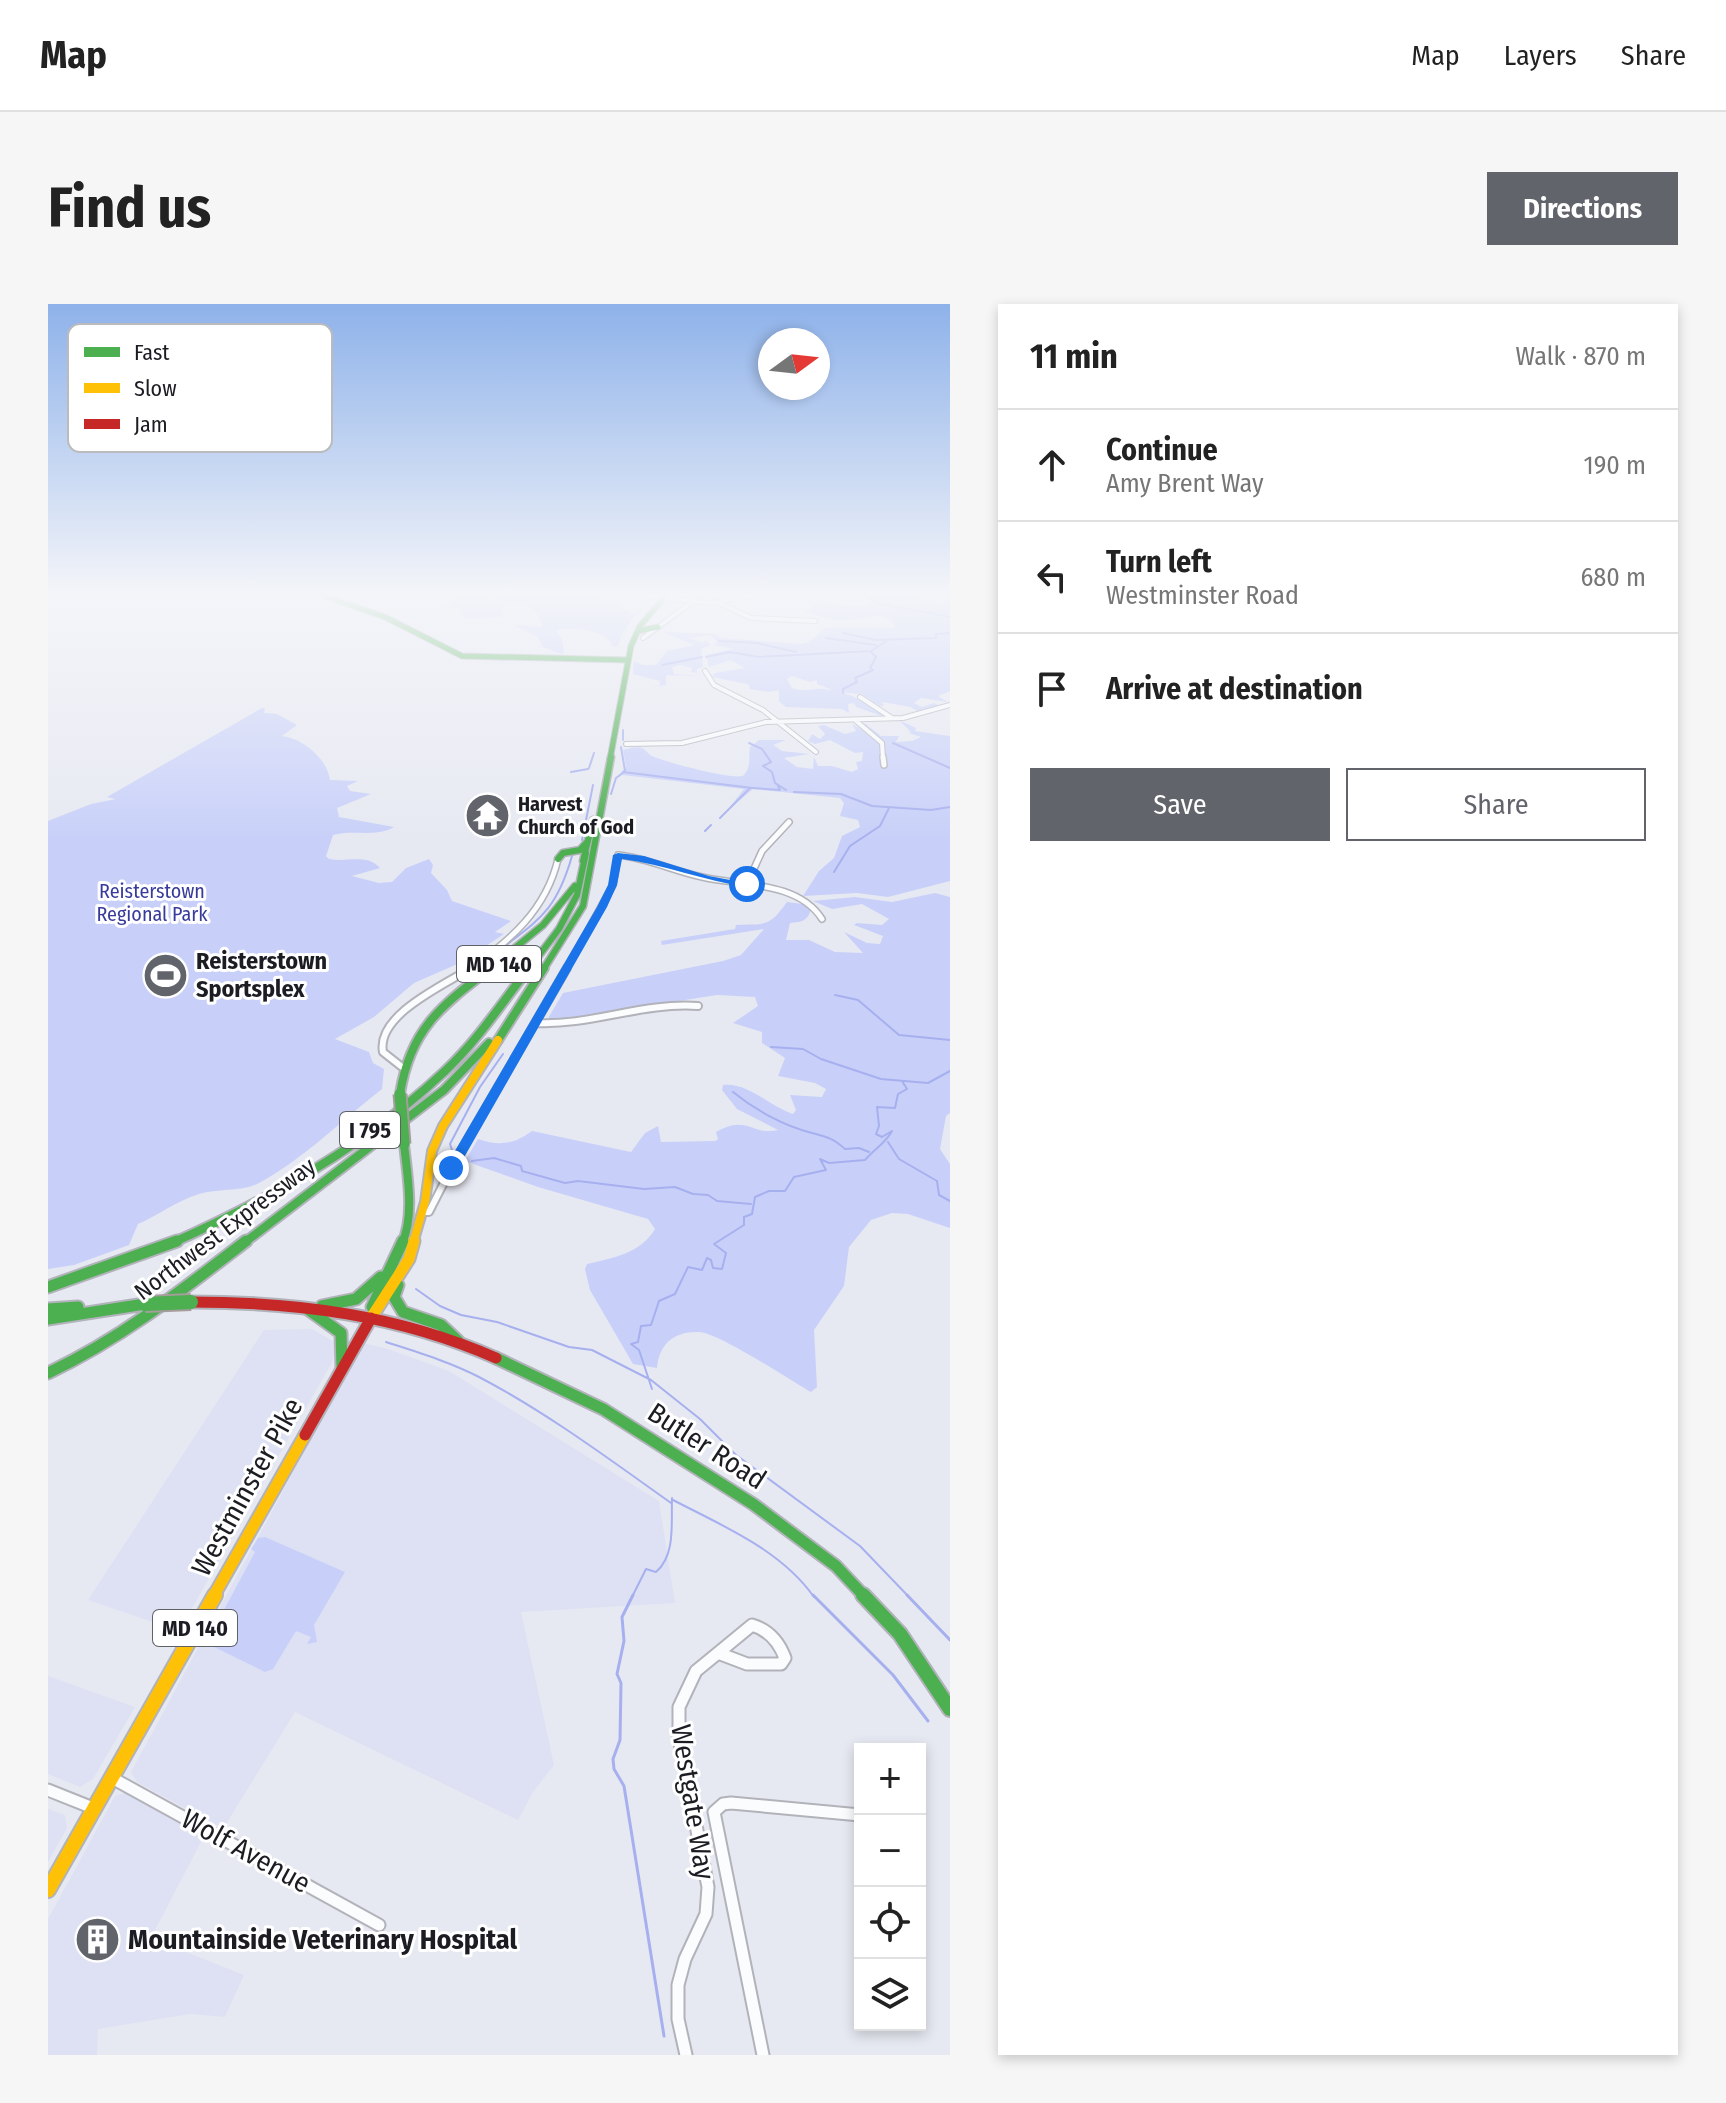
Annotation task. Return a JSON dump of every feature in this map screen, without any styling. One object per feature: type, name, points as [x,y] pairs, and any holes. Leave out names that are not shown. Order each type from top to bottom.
[{"type":"main road","name":"Westminster Pike","points":[[403,1258],[408,1181],[402,1067],[426,1025],[559,910],[575,886],[587,847],[622,677]]},
{"type":"main road","name":"Westminster Pike","points":[[48,1890],[371,1318],[373,1304],[403,1258],[425,1212],[428,1164],[443,1126],[577,916],[587,895],[618,743],[624,677]]},
{"type":"main road","points":[[558,859],[563,853],[587,847]]},
{"type":"main road","name":"Northwest Expressway","points":[[48,1287],[150,1253],[245,1211],[319,1166],[409,1102],[445,1071],[475,1039],[559,929],[577,895],[587,847]]},
{"type":"main road","name":"Northwest Expressway","points":[[48,1373],[97,1350],[127,1331],[444,1090],[491,1041],[545,964]]},
{"type":"main road","points":[[406,1142],[415,1158],[428,1164],[408,1181],[414,1207],[425,1212]]},
{"type":"main road","points":[[48,1319],[145,1304],[250,1302],[307,1308],[342,1304],[362,1298],[403,1258]]},
{"type":"main road","points":[[403,1258],[395,1291],[397,1304],[412,1317],[441,1325],[460,1343]]},
{"type":"main road","points":[[48,1309],[123,1302],[145,1304]]},
{"type":"main road","points":[[307,1308],[338,1329],[343,1342],[342,1367]]},
{"type":"main road","name":"Butler Road","points":[[307,1308],[371,1318],[460,1343],[603,1409],[753,1504],[836,1566],[891,1623],[950,1709]]},
{"type":"main road","points":[[920,1662],[950,1688]]},
{"type":"street","points":[[709,677],[714,685],[763,710],[816,752]]},
{"type":"street","points":[[860,697],[894,719]]},
{"type":"street","points":[[618,743],[690,741],[740,726],[775,721],[894,719],[920,715],[949,705]]},
{"type":"street","points":[[855,720],[882,743],[884,765]]},
{"type":"street","points":[[747,884],[762,851],[789,822]]},
{"type":"street","points":[[425,1212],[609,893],[618,855],[800,899],[816,909],[822,919]]},
{"type":"street","points":[[402,1067],[383,1052],[382,1039],[386,1027],[400,1013],[478,960],[526,921],[548,895],[556,877],[558,859]]},
{"type":"street","points":[[535,1023],[564,1025],[674,1006],[698,1006]]},
{"type":"street","points":[[428,1164],[451,1168]]},
{"type":"street","name":"Westgate Way","points":[[686,2055],[678,2019],[678,1985],[685,1959],[706,1914],[708,1887],[678,1720],[679,1707],[690,1680],[716,1652],[747,1627],[757,1625],[782,1647],[785,1658],[776,1666],[734,1662],[716,1652]]},
{"type":"street","name":"Wolf Avenue","points":[[112,1778],[379,1925]]},
{"type":"street","points":[[48,1790],[93,1808]]},
{"type":"street","points":[[763,2055],[714,1812],[723,1804],[731,1803],[854,1814]]},
{"type":"shaded area","points":[[312,1329],[338,1344],[331,1364],[179,1631],[88,1600],[264,1330]]},
{"type":"shaded area","points":[[363,1343],[449,1371],[659,1501],[675,1603],[521,1612],[554,1765],[533,1792],[518,1820],[295,1712],[223,1829],[137,1782],[131,1772]]},
{"type":"shaded area","points":[[48,1676],[135,1707],[93,1779],[80,1787],[48,1774]]},
{"type":"shaded area","points":[[129,1792],[204,1836],[151,1938],[244,1975],[225,2017],[190,2014],[98,2029],[97,2055],[48,2055],[48,1919],[115,1796]]},
{"type":"shaded area","points":[[48,1809],[65,1815],[67,1828],[48,1862]]},
{"type":"green space","points":[[643,677],[666,677],[666,685],[649,687],[660,685],[660,681]]},
{"type":"green space","points":[[712,677],[791,677],[787,679],[792,688],[833,690],[817,684],[817,680],[810,682],[794,677],[950,677],[950,691],[938,696],[948,702],[921,698],[914,703],[922,707],[934,703],[940,706],[922,713],[910,707],[882,702],[884,706],[880,706],[861,694],[841,692],[867,703],[887,718],[856,707],[854,703],[848,704],[849,713],[842,709],[786,707],[779,701],[779,690],[749,689],[747,684]]},
{"type":"green space","name":"Reisterstown Regional Park","points":[[265,708],[264,713],[277,714],[297,725],[282,736],[298,741],[313,751],[324,765],[330,780],[358,781],[347,786],[350,791],[371,794],[337,808],[339,817],[394,827],[380,832],[333,835],[326,856],[329,859],[375,863],[380,868],[352,876],[379,883],[392,882],[406,868],[429,859],[433,865],[431,873],[447,890],[452,901],[511,921],[495,932],[504,934],[462,962],[414,983],[374,1017],[335,1039],[369,1052],[373,1063],[384,1069],[382,1089],[308,1150],[252,1186],[206,1192],[175,1204],[138,1224],[129,1245],[74,1265],[48,1269],[48,821],[91,804],[116,799],[107,797]]},
{"type":"green space","points":[[899,720],[916,728],[915,731],[950,736],[950,881],[888,897],[857,893],[803,896],[819,871],[834,858],[842,836],[860,827],[858,820],[840,816],[844,803],[840,798],[753,789],[726,812],[744,789],[622,775],[614,780],[626,767],[623,750],[638,747],[652,756],[684,766],[728,776],[744,775],[749,765],[750,747],[759,740],[786,740],[773,745],[782,751],[809,754],[784,758],[797,767],[813,769],[814,757],[818,766],[832,766],[852,772],[858,769],[856,762],[862,761],[863,752],[855,753],[830,740],[815,744],[808,741],[812,734],[820,739],[825,734],[818,726],[824,725],[845,734],[856,731],[852,724],[874,736],[863,724],[866,724],[881,736],[899,736],[896,742],[921,737],[909,733]]},
{"type":"green space","points":[[935,893],[950,897],[950,1113],[946,1116],[940,1149],[950,1164],[950,1228],[908,1214],[892,1213],[871,1220],[849,1247],[844,1286],[814,1330],[817,1387],[811,1392],[737,1348],[699,1332],[682,1334],[669,1341],[661,1352],[657,1368],[633,1364],[590,1290],[585,1269],[587,1264],[616,1257],[642,1244],[655,1229],[648,1219],[538,1187],[465,1161],[478,1139],[506,1143],[532,1131],[631,1152],[645,1133],[658,1126],[661,1142],[715,1141],[718,1139],[716,1132],[736,1125],[778,1130],[737,1109],[722,1090],[723,1085],[741,1087],[793,1114],[796,1110],[790,1095],[822,1097],[826,1089],[815,1083],[778,1076],[785,1058],[762,1043],[762,1032],[733,1023],[758,1006],[755,997],[717,995],[544,1025],[563,993],[741,955],[764,929],[662,945],[661,941],[735,929],[736,925],[765,923],[775,917],[787,902],[803,904],[811,909],[804,920],[790,923],[786,940],[809,940],[835,952],[863,953],[844,932],[867,943],[880,944],[883,936],[854,925],[882,925],[889,919],[862,904],[832,909],[813,901],[855,897],[892,902]]},
{"type":"green space","points":[[265,1537],[345,1572],[314,1625],[317,1642],[307,1644],[311,1637],[296,1631],[273,1669],[265,1672],[206,1643],[255,1552],[251,1549],[258,1538]]},
{"type":"waterway","points":[[843,693],[843,689],[857,682],[855,678],[858,677]]},
{"type":"waterway","points":[[623,730],[623,740]]},
{"type":"waterway","points":[[749,743],[762,749],[771,762],[763,766],[772,772],[775,783],[786,790]]},
{"type":"waterway","points":[[893,743],[950,768]]},
{"type":"waterway","points":[[621,747],[625,771]]},
{"type":"waterway","points":[[589,768],[594,753]]},
{"type":"waterway","points":[[571,772],[588,769]]},
{"type":"waterway","points":[[611,794],[616,778],[624,772]]},
{"type":"waterway","points":[[624,772],[752,788]]},
{"type":"waterway","points":[[586,820],[593,785]]},
{"type":"waterway","points":[[753,788],[780,790],[778,786]]},
{"type":"waterway","points":[[720,818],[750,788]]},
{"type":"waterway","points":[[794,792],[841,794],[872,806],[931,810],[950,807]]},
{"type":"waterway","points":[[834,872],[850,846],[880,826],[889,808]]},
{"type":"waterway","points":[[705,831],[711,825]]},
{"type":"waterway","points":[[582,840],[585,826]]},
{"type":"waterway","points":[[491,957],[532,924],[551,904],[566,876],[572,856]]},
{"type":"waterway","points":[[835,995],[858,1000],[899,1035],[950,1040]]},
{"type":"waterway","points":[[771,1047],[803,1049],[821,1059],[881,1079],[928,1083],[950,1071]]},
{"type":"waterway","points":[[452,1150],[450,1144],[480,1087],[503,1054]]},
{"type":"waterway","points":[[649,1379],[639,1350],[631,1344],[638,1342],[641,1326],[651,1325],[659,1301],[675,1294],[688,1267],[702,1270],[707,1258],[711,1260],[713,1268],[722,1269],[726,1253],[714,1244],[744,1225],[744,1217],[752,1214],[755,1197],[769,1191],[785,1191],[794,1177],[826,1170],[820,1159],[829,1163],[865,1160],[892,1131],[882,1137],[876,1134],[879,1126],[877,1107],[895,1108],[898,1094],[907,1089],[902,1081]]},
{"type":"waterway","points":[[733,1092],[780,1122],[830,1138],[845,1149],[859,1148],[869,1152]]},
{"type":"waterway","points":[[888,1142],[899,1159],[937,1181],[939,1195],[950,1201]]},
{"type":"waterway","points":[[472,1161],[494,1158],[521,1166],[522,1171],[565,1183],[578,1181],[644,1189],[675,1187],[693,1194],[708,1195],[717,1201],[751,1204]]},
{"type":"waterway","points":[[416,1289],[440,1306],[461,1315],[497,1322],[569,1347],[592,1350],[649,1379]]},
{"type":"waterway","points":[[386,1342],[457,1367],[529,1405],[671,1503]]},
{"type":"waterway","points":[[649,1379],[700,1419],[736,1455],[860,1546],[909,1597]]},
{"type":"waterway","points":[[649,1379],[652,1389]]},
{"type":"waterway","points":[[664,2036],[624,1786],[614,1769],[613,1759],[620,1740],[621,1683],[617,1674],[624,1641],[622,1617],[646,1569],[656,1572],[667,1557],[672,1498]]},
{"type":"waterway","points":[[673,1500],[768,1553],[801,1580],[814,1597]]},
{"type":"waterway","points":[[813,1595],[893,1675],[928,1721]]},
{"type":"waterway","points":[[907,1595],[950,1640]]},
{"type":"traffic: fast","points":[[498,1040],[583,906],[625,677]]},
{"type":"traffic: fast","points":[[583,861],[593,820]]},
{"type":"traffic: fast","points":[[558,859],[563,853],[580,850],[588,841]]},
{"type":"traffic: fast","points":[[48,1287],[150,1253],[245,1211],[331,1158],[409,1102],[445,1071],[475,1039],[559,929],[577,895],[586,853]]},
{"type":"traffic: fast","points":[[400,1094],[405,1063],[413,1044],[426,1026],[458,993],[537,931],[575,886]]},
{"type":"traffic: fast","points":[[48,1373],[97,1350],[147,1317],[444,1090],[489,1043]]},
{"type":"traffic: fast","points":[[400,1094],[404,1144]]},
{"type":"traffic: fast","points":[[372,1307],[406,1235],[408,1187],[404,1144]]},
{"type":"traffic: fast","points":[[322,1306],[356,1299],[381,1277]]},
{"type":"traffic: fast","points":[[398,1285],[394,1297],[403,1312],[441,1325],[458,1341]]},
{"type":"traffic: fast","points":[[145,1304],[191,1302]]},
{"type":"traffic: fast","points":[[48,1319],[145,1304]]},
{"type":"traffic: fast","points":[[48,1309],[78,1307]]},
{"type":"traffic: fast","points":[[309,1310],[341,1333],[342,1367]]},
{"type":"traffic: fast","points":[[496,1358],[603,1409],[753,1504],[836,1566],[900,1634],[950,1709]]},
{"type":"traffic: slow","points":[[371,1318],[409,1259],[425,1202],[432,1151],[443,1126],[498,1040]]},
{"type":"traffic: slow","points":[[48,1890],[305,1435]]},
{"type":"traffic: jam","points":[[191,1302],[277,1303],[332,1309],[445,1337],[496,1358]]},
{"type":"traffic: jam","points":[[305,1435],[371,1318]]},
{"type":"place","name":"Harvest Church of God","points":[[487,816]]},
{"type":"place","name":"Reisterstown Sportsplex","points":[[165,975]]},
{"type":"place","name":"Mountainside Veterinary Hospital","points":[[97,1939]]},
{"type":"route","points":[[451,1168],[602,907],[613,885],[618,855],[644,859],[708,879],[747,884]]}]
